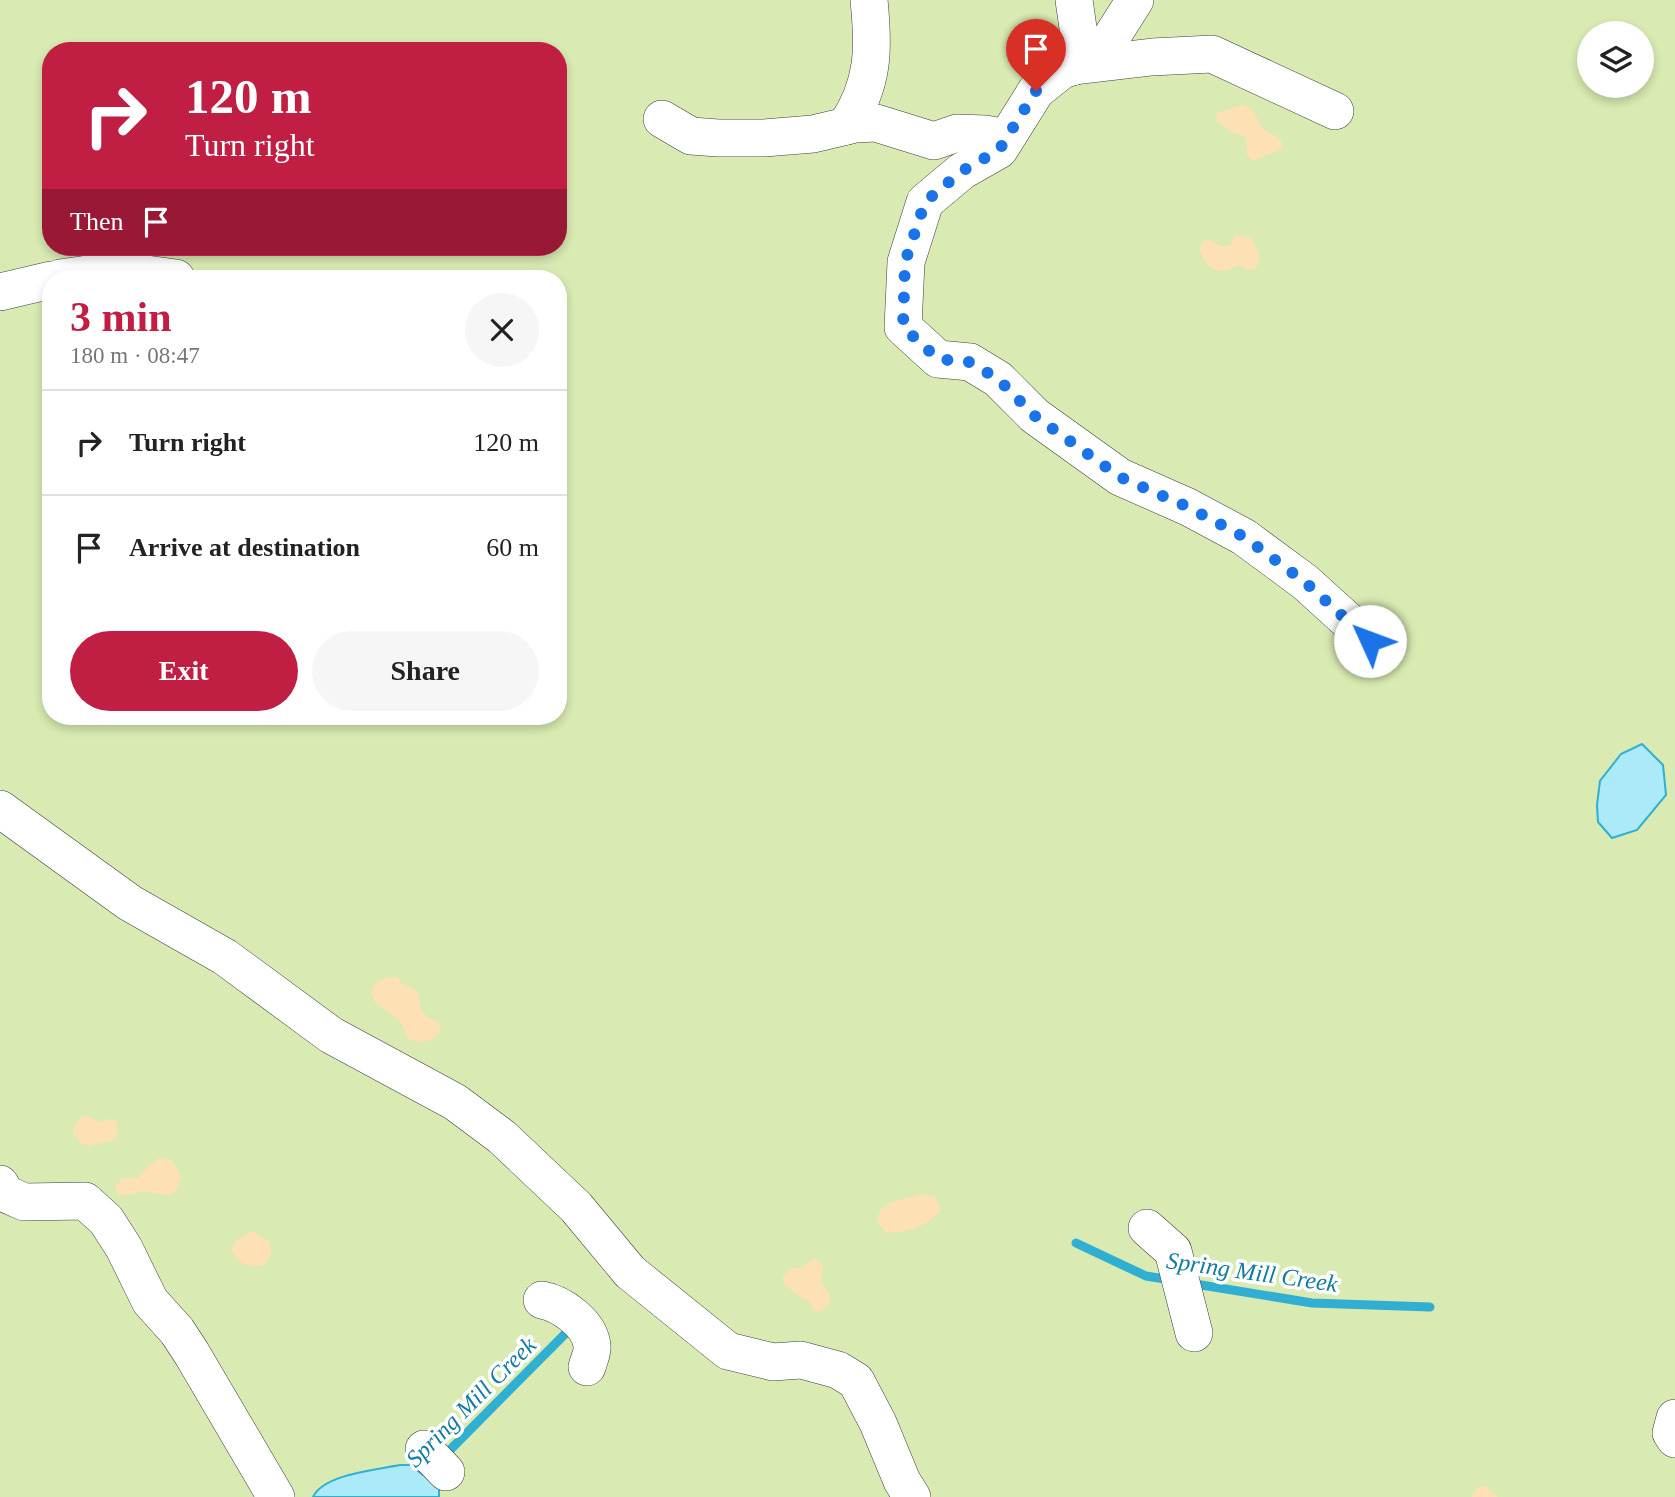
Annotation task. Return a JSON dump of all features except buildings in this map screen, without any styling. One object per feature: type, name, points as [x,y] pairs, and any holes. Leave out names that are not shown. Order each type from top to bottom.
[{"type":"lane","points":[[846,126],[865,92],[872,58],[869,0]]},
{"type":"lane","points":[[1074,0],[1085,65]]},
{"type":"lane","points":[[1085,65],[1135,0]]},
{"type":"lane","points":[[1335,111],[1212,54],[1152,57],[1062,70],[1036,91],[999,150],[962,171],[925,202],[905,262],[903,327],[938,359],[970,362],[998,379],[1035,416],[1120,477],[1188,507],[1244,537],[1305,582],[1370,641]]},
{"type":"lane","points":[[662,119],[691,136],[718,138],[813,134],[846,126],[876,123],[934,141],[957,133],[1006,138]]},
{"type":"lane","points":[[0,292],[42,282]]},
{"type":"lane","points":[[0,809],[130,903],[225,957],[331,1035],[455,1102],[502,1137],[576,1207],[630,1272],[728,1351],[773,1362],[801,1360],[838,1370],[856,1381],[912,1497]]},
{"type":"lane","points":[[0,1184],[6,1195],[24,1202],[85,1201],[106,1220],[124,1248],[150,1301],[177,1331],[192,1354],[276,1497]]},
{"type":"lane","points":[[1147,1227],[1173,1251],[1194,1333]]},
{"type":"lane","points":[[542,1300],[556,1303],[575,1317],[590,1336],[593,1348],[587,1367]]},
{"type":"lane","points":[[1675,1418],[1671,1433],[1675,1439]]},
{"type":"green space","points":[[0,0],[1675,0],[1675,1497],[0,1497]]},
{"type":"sand","points":[[1243,105],[1253,110],[1262,128],[1281,139],[1282,149],[1252,161],[1247,155],[1246,137],[1232,132],[1216,121],[1217,113]]},
{"type":"sand","points":[[1235,235],[1251,238],[1260,261],[1255,269],[1246,269],[1240,265],[1218,271],[1210,267],[1199,248],[1205,240],[1223,247],[1230,245]]},
{"type":"sand","points":[[397,977],[405,986],[418,991],[422,1011],[439,1023],[441,1031],[434,1038],[422,1042],[408,1039],[400,1021],[375,1002],[371,994],[374,987],[381,980]]},
{"type":"sand","points":[[88,1116],[100,1122],[107,1119],[116,1120],[116,1136],[107,1142],[90,1146],[80,1142],[73,1134],[74,1126],[81,1117]]},
{"type":"sand","points":[[158,1158],[171,1160],[181,1175],[172,1194],[142,1192],[118,1195],[115,1186],[122,1178],[137,1178]]},
{"type":"sand","points":[[922,1194],[935,1197],[941,1210],[930,1221],[910,1230],[887,1233],[877,1222],[880,1210],[892,1202]]},
{"type":"sand","points":[[253,1231],[270,1242],[271,1255],[264,1265],[244,1264],[231,1250],[240,1238]]},
{"type":"sand","points":[[815,1258],[823,1264],[821,1282],[830,1298],[828,1305],[819,1312],[813,1310],[809,1301],[783,1283],[783,1276],[792,1268],[801,1268]]},
{"type":"sand","points":[[1479,1486],[1487,1487],[1498,1497],[1471,1497]]},
{"type":"water","points":[[1642,744],[1663,765],[1666,795],[1637,830],[1612,838],[1598,822],[1600,781],[1621,754]]},
{"type":"water","points":[[410,1465],[439,1487],[439,1497],[313,1497],[319,1489],[339,1478]]},
{"type":"waterway","name":"Spring Mill Creek","points":[[1076,1243],[1146,1276],[1171,1280]]},
{"type":"waterway","name":"Spring Mill Creek","points":[[1189,1283],[1312,1303],[1430,1307]]},
{"type":"waterway","name":"Spring Mill Creek","points":[[443,1457],[565,1334]]},
{"type":"route","points":[[1036,91],[999,150],[962,171],[925,202],[905,262],[903,327],[938,359],[970,362],[998,379],[1035,416],[1120,477],[1188,507],[1244,537],[1305,582],[1370,641]]}]
